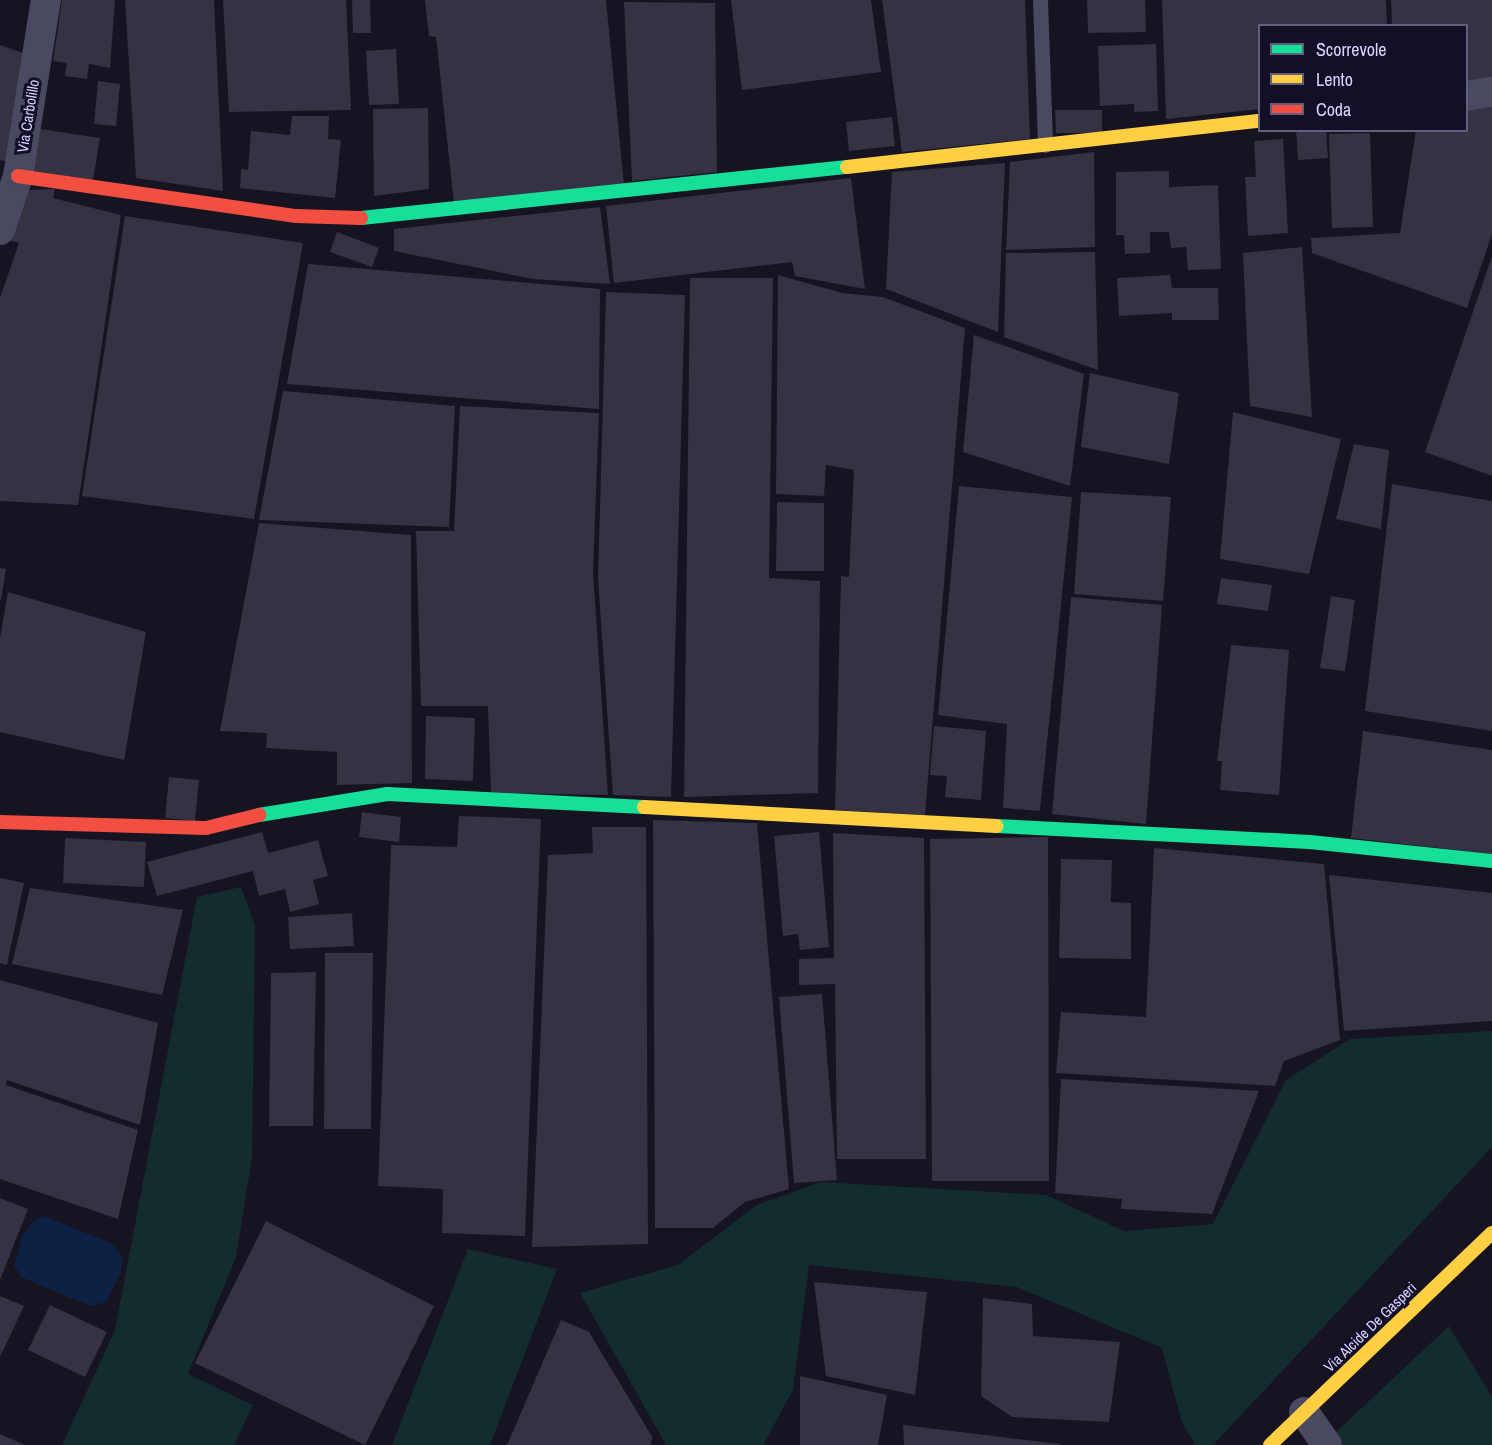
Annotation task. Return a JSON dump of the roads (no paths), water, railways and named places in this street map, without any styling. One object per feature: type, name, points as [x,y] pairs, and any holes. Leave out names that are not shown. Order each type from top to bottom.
[{"type":"street","name":"Via Carbolillo","points":[[0,230],[18,176],[46,0]]},
{"type":"street","points":[[1468,96],[1492,92]]},
{"type":"street","points":[[18,176],[296,216],[375,219],[1258,121]]},
{"type":"street","points":[[0,822],[206,828],[310,803],[387,794],[1298,842],[1492,861]]},
{"type":"street","name":"Via Alcide De Gasperi","points":[[1270,1445],[1492,1233]]},
{"type":"street","points":[[1304,1412],[1327,1445]]},
{"type":"lane","points":[[1040,0],[1045,145]]},
{"type":"water","points":[[44,1216],[111,1243],[122,1256],[121,1273],[106,1302],[90,1306],[21,1277],[14,1265],[22,1238],[34,1220]]}]
